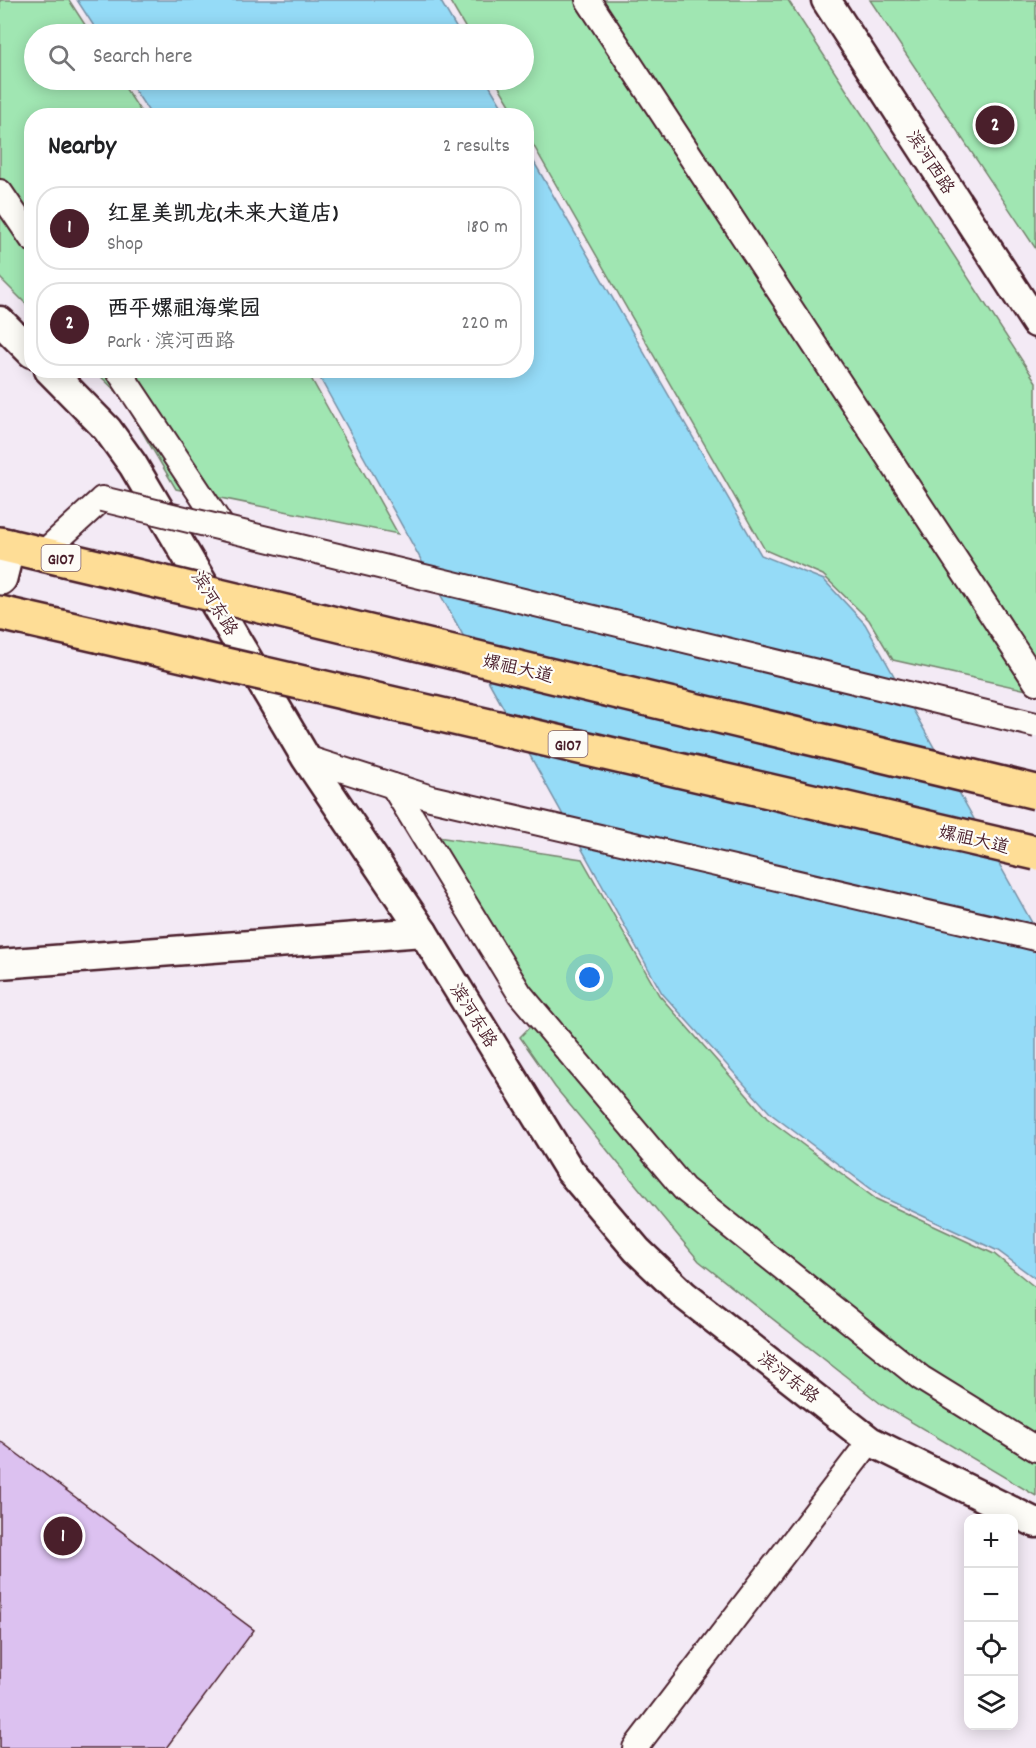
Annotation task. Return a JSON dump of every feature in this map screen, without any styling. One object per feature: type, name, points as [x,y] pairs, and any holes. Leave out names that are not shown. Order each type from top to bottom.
[{"type":"highway","name":"嫘祖大道","points":[[4,545],[1036,792]]},
{"type":"highway","name":"嫘祖大道","points":[[0,613],[1036,853]]},
{"type":"main road","points":[[0,578],[4,545]]},
{"type":"street","points":[[588,0],[1036,682]]},
{"type":"street","name":"滨河西路","points":[[826,0],[1032,308]]},
{"type":"street","points":[[0,192],[24,227]]},
{"type":"street","points":[[3,326],[24,346]]},
{"type":"street","name":"滨河东路","points":[[57,378],[107,429],[133,465],[306,758],[423,932],[570,1171],[637,1250],[684,1295],[870,1441],[1036,1523]]},
{"type":"street","points":[[123,378],[223,528]]},
{"type":"street","points":[[42,554],[102,499],[1036,725]]},
{"type":"street","points":[[306,758],[431,798],[1036,938]]},
{"type":"street","points":[[393,786],[520,994],[684,1190],[921,1378],[1036,1449]]},
{"type":"street","points":[[0,964],[423,932]]},
{"type":"street","points":[[635,1748],[870,1441]]},
{"type":"green space","points":[[0,0],[69,0],[85,24],[24,24],[24,90],[127,90],[138,108],[24,108],[24,302],[0,278]]},
{"type":"green space","points":[[449,0],[788,0],[1036,382],[1036,692],[893,660],[869,620],[823,575],[765,550],[534,146],[534,108],[512,108],[501,90],[534,90],[534,24],[463,24]]},
{"type":"green space","points":[[870,0],[1036,0],[1036,249]]},
{"type":"green space","points":[[102,378],[311,378],[398,534],[176,489],[121,396]]},
{"type":"green space","points":[[431,836],[582,859],[659,995],[767,1118],[876,1199],[994,1254],[1036,1288],[1036,1496],[881,1404],[699,1261],[555,1087],[520,1037],[543,1013]]},
{"type":"water","points":[[77,0],[440,0],[454,24],[93,24]]},
{"type":"water","points":[[135,90],[492,90],[503,108],[146,108]]},
{"type":"water","points":[[534,162],[761,555],[824,580],[865,624],[1036,930],[1036,1279],[998,1251],[882,1197],[771,1114],[662,993],[320,378],[534,378]]},
{"type":"building","points":[[0,1441],[254,1630],[166,1748],[0,1748]]},
{"type":"place","name":"西平嫘祖海棠园","points":[[995,125]]},
{"type":"place","name":"红星美凯龙(未来大道店)","points":[[63,1536]]}]
